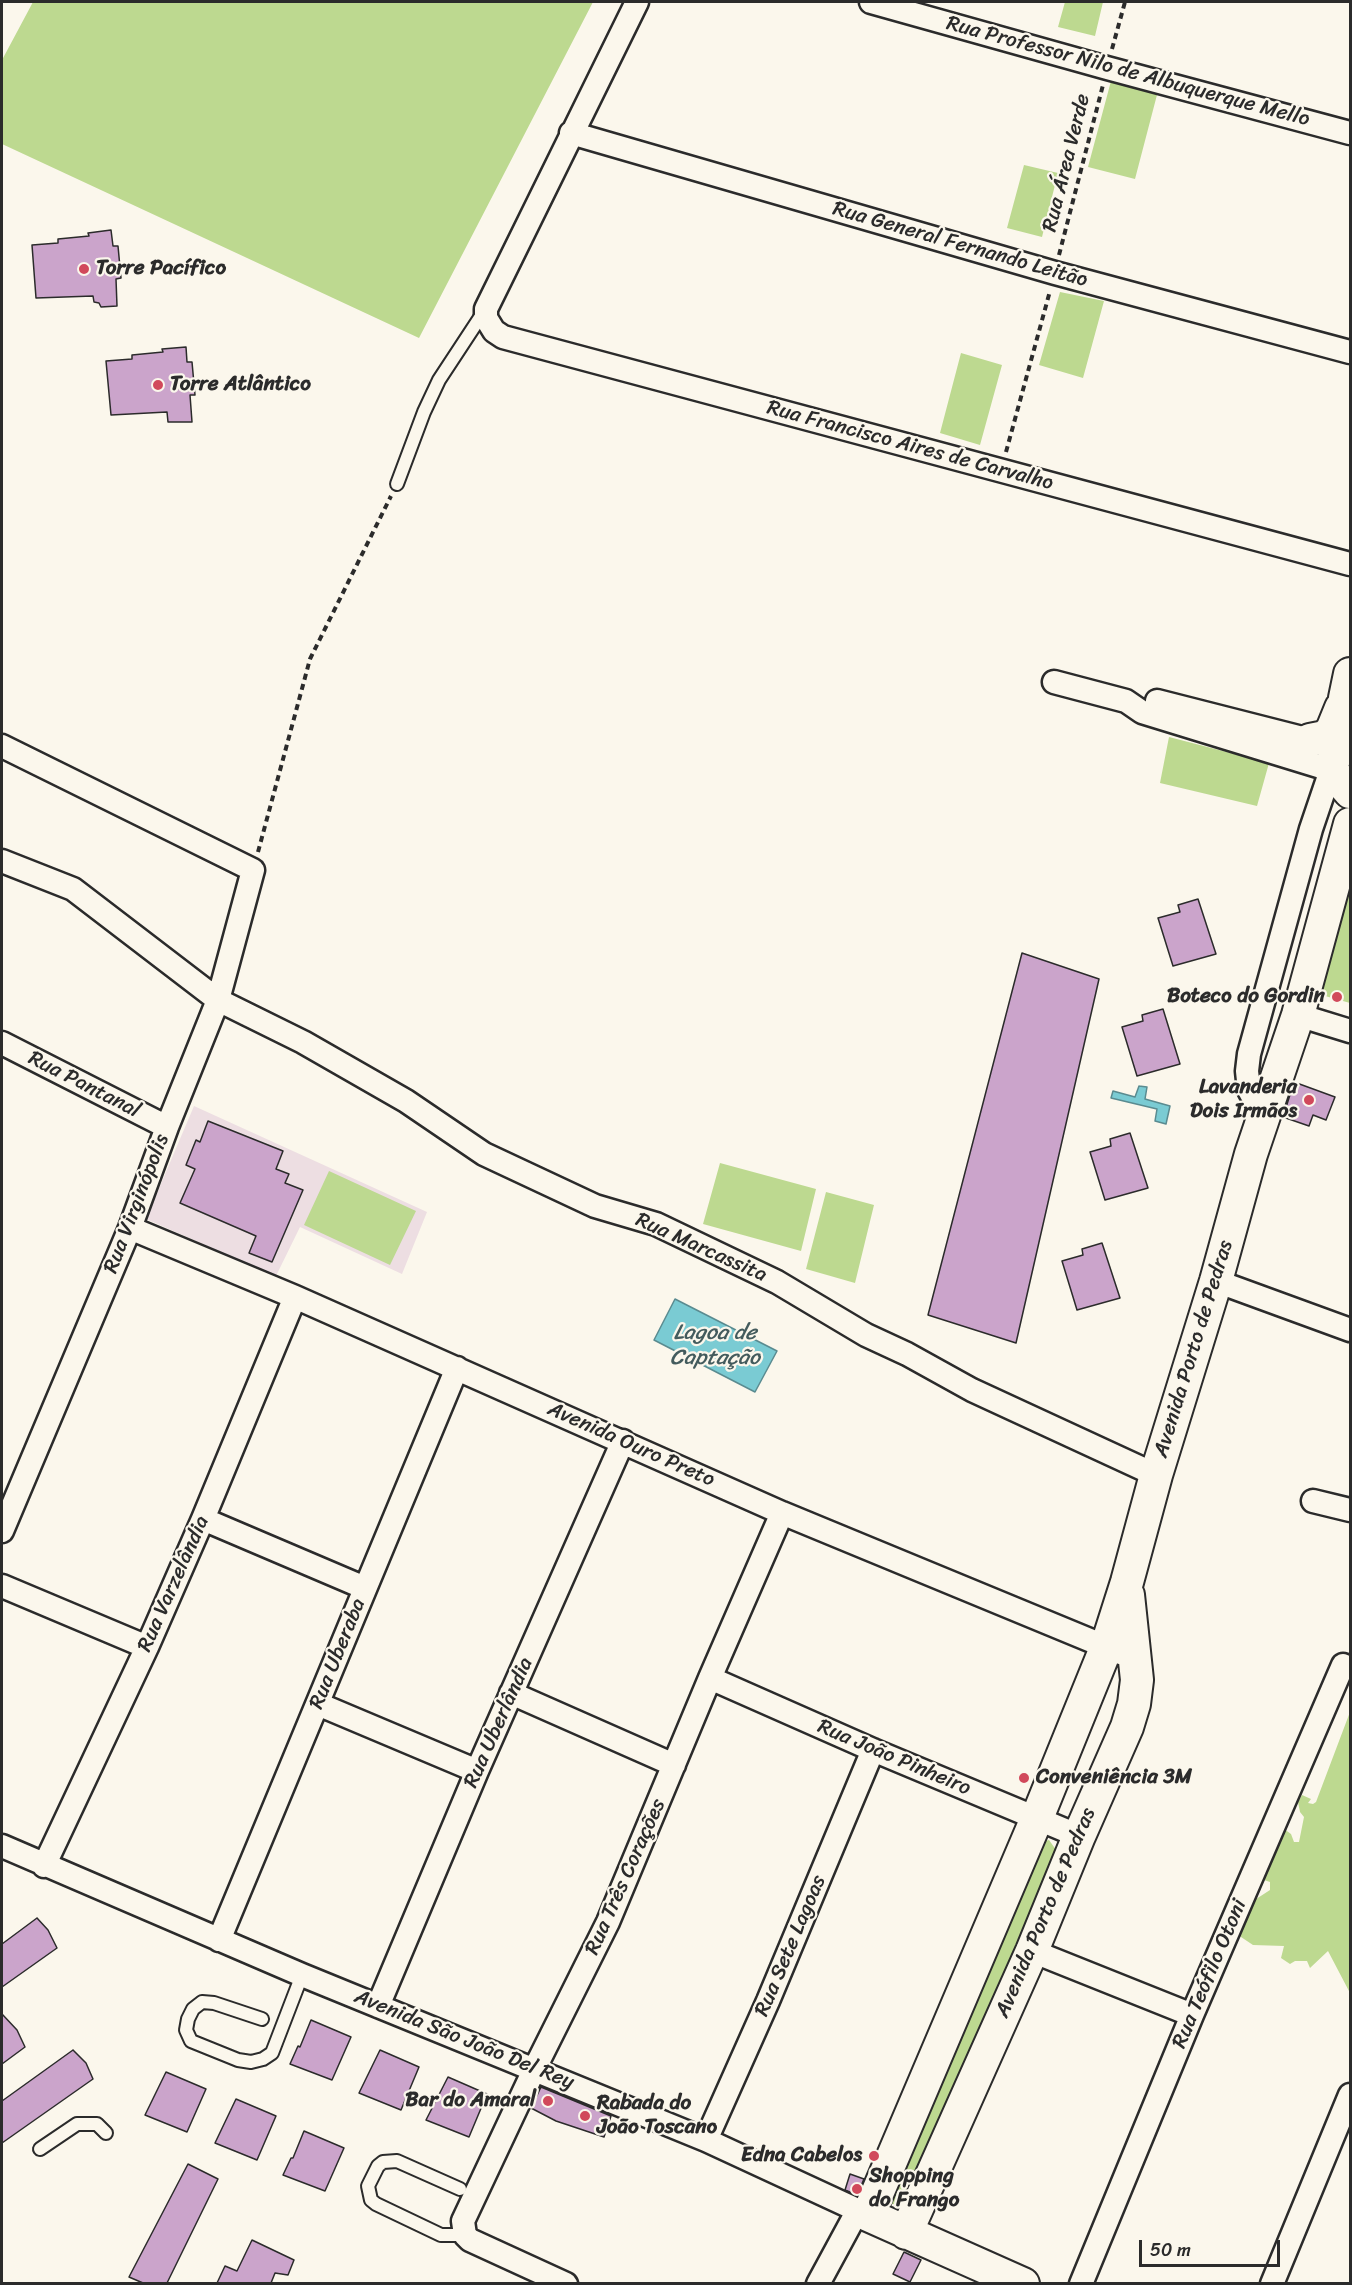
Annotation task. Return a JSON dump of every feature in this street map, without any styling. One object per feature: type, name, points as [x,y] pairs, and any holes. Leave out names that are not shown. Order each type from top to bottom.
[{"type":"main road","points":[[1310,740],[1325,737],[1332,730],[1348,686]]},
{"type":"main road","points":[[1342,772],[1343,724],[1348,686]]},
{"type":"main road","name":"Avenida Porto de Pedras","points":[[863,2212],[1037,1818],[1106,1648],[1263,1116],[1298,1015],[1350,824]]},
{"type":"main road","name":"Avenida Porto de Pedras","points":[[906,2233],[1032,1951],[1078,1836],[1127,1727],[1134,1704],[1137,1680],[1127,1582]]},
{"type":"main road","name":"Avenida São João Del Rey","points":[[863,2212],[1017,2282]]},
{"type":"street","points":[[486,309],[637,2]]},
{"type":"street","name":"Rua Professor Nilo de Albuquerque Mello","points":[[871,2],[1350,133]]},
{"type":"street","name":"Rua General Fernando Leitão","points":[[571,133],[1055,273],[1350,352]]},
{"type":"street","name":"Rua Francisco Aires de Carvalho","points":[[486,309],[489,325],[503,337],[1350,564]]},
{"type":"street","points":[[1054,681],[1126,701],[1142,712],[1342,772],[1311,829],[1249,1054],[1247,1071],[1249,1090],[1263,1116]]},
{"type":"street","points":[[1126,701],[1150,699],[1310,740]]},
{"type":"street","points":[[2,746],[253,870]]},
{"type":"street","name":"Rua Marcassita","points":[[2,861],[73,889],[218,1000],[303,1042],[385,1089],[484,1154],[595,1206],[656,1224],[747,1267],[777,1282],[866,1335],[907,1354],[972,1390],[1156,1475]]},
{"type":"street","name":"Rua Virginópolis","points":[[2,1531],[130,1228],[167,1127],[218,1000],[253,870]]},
{"type":"street","points":[[1298,1015],[1350,1031]]},
{"type":"street","name":"Rua Pantanal","points":[[2,1042],[167,1127]]},
{"type":"street","name":"Avenida Ouro Preto","points":[[130,1228],[295,1297],[782,1513],[1135,1658]]},
{"type":"street","points":[[1216,1281],[1350,1330]]},
{"type":"street","name":"Rua Varzelândia","points":[[44,1866],[147,1647],[295,1297]]},
{"type":"street","name":"Rua Uberaba","points":[[219,1940],[457,1368]]},
{"type":"street","name":"Rua Uberlândia","points":[[378,2006],[477,1771],[623,1441]]},
{"type":"street","points":[[1312,1502],[1350,1510]]},
{"type":"street","name":"Rua Três Corações","points":[[465,2235],[463,2221],[535,2068],[608,1922],[782,1513]]},
{"type":"street","points":[[202,1519],[365,1588]]},
{"type":"street","points":[[2,1586],[147,1647]]},
{"type":"street","name":"Rua Teófilo Otoni","points":[[1081,2283],[1192,2015],[1347,1666]]},
{"type":"street","name":"Rua João Pinheiro","points":[[710,1678],[873,1750],[1078,1836]]},
{"type":"street","points":[[511,1693],[674,1765]]},
{"type":"street","points":[[318,1704],[477,1771]]},
{"type":"street","name":"Rua Sete Lagoas","points":[[706,2140],[773,1990],[873,1750]]},
{"type":"street","name":"Avenida São João Del Rey","points":[[2,1846],[302,1975],[535,2068],[706,2140],[863,2212]]},
{"type":"street","points":[[1032,1951],[1192,2015]]},
{"type":"street","points":[[1272,2283],[1350,2095]]},
{"type":"street","points":[[818,2283],[863,2212]]},
{"type":"street","points":[[465,2235],[470,2240],[556,2282]]},
{"type":"lane","points":[[397,484],[424,412],[440,380],[486,309]]},
{"type":"lane","points":[[262,2019],[214,2002],[202,2002],[193,2009],[186,2030],[190,2041],[238,2060],[251,2062],[263,2059],[272,2053],[302,1975]]},
{"type":"lane","points":[[40,2149],[77,2124],[97,2124],[105,2133]]},
{"type":"lane","points":[[460,2189],[397,2161],[383,2162],[378,2166],[368,2186],[371,2200],[376,2204],[441,2235],[465,2235]]},
{"type":"path","name":"Rua Área Verde","points":[[1002,470],[1125,2]]},
{"type":"path","points":[[253,870],[310,658],[397,484]]},
{"type":"shaded area","points":[[194,1106],[427,1212],[402,1274],[300,1227],[276,1276],[146,1219]]},
{"type":"green space","points":[[33,2],[593,2],[419,338],[2,144],[2,60]]},
{"type":"green space","points":[[1065,2],[1103,2],[1095,36],[1058,27]]},
{"type":"green space","points":[[1111,81],[1158,91],[1135,179],[1088,167]]},
{"type":"green space","points":[[1024,165],[1058,173],[1042,237],[1007,228]]},
{"type":"green space","points":[[1060,292],[1104,301],[1083,378],[1039,365]]},
{"type":"green space","points":[[961,353],[1002,365],[980,445],[940,433]]},
{"type":"green space","points":[[1169,737],[1269,763],[1257,806],[1160,783]]},
{"type":"green space","points":[[1350,875],[1350,1003],[1318,994]]},
{"type":"green space","points":[[720,1163],[816,1189],[801,1251],[703,1224]]},
{"type":"green space","points":[[329,1171],[416,1211],[390,1265],[304,1225]]},
{"type":"green space","points":[[826,1192],[874,1205],[855,1283],[806,1269]]},
{"type":"green space","points":[[1350,1712],[1350,1993],[1328,1951],[1310,1968],[1307,1961],[1295,1961],[1290,1964],[1281,1958],[1284,1946],[1253,1945],[1238,1935],[1250,1903],[1270,1890],[1270,1882],[1261,1879],[1284,1829],[1291,1834],[1294,1842],[1299,1842],[1304,1817],[1300,1812],[1298,1802],[1302,1795],[1311,1799],[1308,1803],[1316,1802]]},
{"type":"green space","points":[[1049,1840],[1059,1854],[903,2205],[892,2204],[883,2187],[1037,1843]]},
{"type":"water","points":[[1139,1086],[1147,1087],[1145,1099],[1170,1106],[1166,1124],[1155,1121],[1157,1109],[1111,1098],[1113,1091],[1135,1097]]},
{"type":"water","name":"Lagoa de Captação","points":[[675,1299],[777,1351],[755,1392],[654,1340]]},
{"type":"building","name":"Torre Pacífico","points":[[111,230],[113,246],[118,246],[121,278],[116,279],[117,306],[101,307],[99,303],[94,302],[93,296],[36,298],[32,245],[58,243],[58,239],[89,236],[88,233]]},
{"type":"building","name":"Torre Atlântico","points":[[186,347],[187,362],[192,362],[195,395],[190,395],[192,422],[168,422],[167,412],[111,415],[106,361],[132,359],[132,355]]},
{"type":"building","points":[[1198,899],[1216,954],[1173,966],[1158,918],[1180,912],[1178,905]]},
{"type":"building","points":[[1022,953],[1099,979],[1016,1343],[928,1315]]},
{"type":"building","points":[[1163,1009],[1180,1064],[1137,1076],[1122,1027],[1143,1021],[1142,1015]]},
{"type":"building","name":"Lavanderia Dois Irmãos","points":[[1294,1082],[1335,1097],[1326,1120],[1313,1115],[1309,1126],[1283,1117]]},
{"type":"building","points":[[208,1121],[283,1151],[276,1169],[289,1174],[285,1183],[303,1190],[272,1262],[249,1253],[256,1236],[180,1203],[195,1169],[186,1165],[196,1140],[200,1142]]},
{"type":"building","points":[[1130,1133],[1148,1188],[1105,1200],[1090,1152],[1111,1146],[1110,1139]]},
{"type":"building","points":[[1102,1243],[1120,1298],[1077,1310],[1062,1261],[1083,1255],[1082,1249]]},
{"type":"building","points":[[37,1918],[48,1930],[57,1948],[2,1987],[2,1944]]},
{"type":"building","points":[[2,2014],[17,2030],[25,2047],[2,2064]]},
{"type":"building","points":[[311,2020],[351,2037],[332,2080],[290,2064]]},
{"type":"building","points":[[73,2050],[86,2063],[93,2079],[2,2143],[2,2101]]},
{"type":"building","points":[[380,2050],[419,2067],[401,2110],[359,2093]]},
{"type":"building","points":[[166,2072],[206,2089],[187,2132],[145,2115]]},
{"type":"building","points":[[448,2077],[487,2094],[469,2137],[426,2120]]},
{"type":"building","name":"Rabada do João Toscano","points":[[541,2087],[611,2116],[604,2137],[556,2121],[531,2108]]},
{"type":"building","points":[[236,2099],[276,2116],[257,2160],[215,2143]]},
{"type":"building","points":[[304,2131],[344,2148],[325,2191],[283,2175]]},
{"type":"building","points":[[188,2164],[218,2179],[167,2283],[143,2283],[129,2277]]},
{"type":"building","points":[[850,2174],[864,2179],[857,2195],[845,2190]]},
{"type":"building","points":[[252,2240],[294,2260],[288,2275],[275,2273],[271,2283],[217,2283],[225,2266],[237,2271]]},
{"type":"building","points":[[904,2252],[921,2260],[910,2282],[893,2274]]},
{"type":"place","name":"Torre Pacífico","points":[[84,269]]},
{"type":"place","name":"Torre Atlântico","points":[[158,385]]},
{"type":"place","name":"Boteco do Gordin","points":[[1337,997]]},
{"type":"place","name":"Lavanderia Dois Irmãos","points":[[1309,1100]]},
{"type":"place","name":"Conveniência 3M","points":[[1024,1778]]},
{"type":"place","name":"Bar do Amaral","points":[[548,2101]]},
{"type":"place","name":"Rabada do João Toscano","points":[[585,2116]]},
{"type":"place","name":"Edna Cabelos","points":[[874,2156]]},
{"type":"place","name":"Shopping do Frango","points":[[857,2189]]}]
